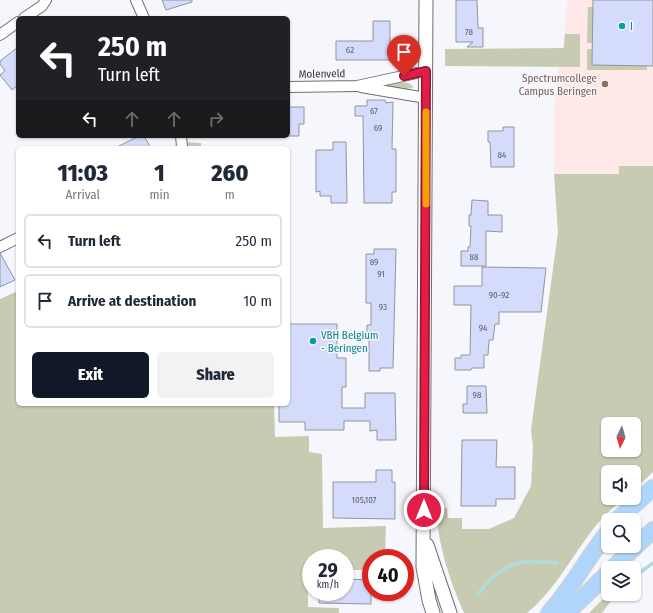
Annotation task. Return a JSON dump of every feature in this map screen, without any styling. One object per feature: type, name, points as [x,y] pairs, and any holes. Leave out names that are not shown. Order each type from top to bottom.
[{"type":"main road","points":[[625,513],[653,488]]},
{"type":"main road","points":[[620,561],[653,530]]},
{"type":"main road","points":[[549,613],[562,599],[601,541]]},
{"type":"main road","points":[[567,613],[601,580]]},
{"type":"street","points":[[27,16],[42,6],[46,0]]},
{"type":"street","points":[[136,0],[143,16]]},
{"type":"street","points":[[426,0],[423,567],[433,613]]},
{"type":"street","points":[[0,35],[16,23]]},
{"type":"street","points":[[357,86],[426,71]]},
{"type":"street","points":[[357,86],[426,98]]},
{"type":"street","name":"Molenveld","points":[[290,87],[357,86]]},
{"type":"street","points":[[0,247],[16,239]]},
{"type":"street","points":[[424,538],[450,613]]},
{"type":"shaded area","name":"Spectrumcollege Campus Beringen","points":[[569,0],[653,0],[653,166],[620,166],[620,174],[554,174],[554,109],[567,5]]},
{"type":"green space","points":[[588,7],[593,7],[593,43],[587,43]]},
{"type":"green space","points":[[565,34],[580,34],[580,67],[445,66],[445,49],[564,48]]},
{"type":"green space","points":[[587,49],[592,49],[593,65],[647,65],[647,70],[587,70]]},
{"type":"green space","points":[[386,83],[408,83],[414,87],[401,90],[379,87]]},
{"type":"green space","points":[[187,142],[201,143],[201,146],[187,146]]},
{"type":"green space","points":[[619,166],[653,166],[653,472],[641,483],[641,465],[601,465],[601,505],[616,505],[607,513],[601,513],[601,520],[555,583],[527,613],[464,613],[445,562],[439,535],[436,508],[447,508],[448,518],[462,518],[462,529],[489,529],[514,518],[531,486],[533,447],[531,430],[558,232],[554,174],[619,174]]},
{"type":"green space","points":[[16,292],[16,406],[274,406],[275,437],[309,436],[309,452],[322,454],[323,528],[386,526],[385,549],[362,549],[362,570],[354,570],[354,549],[302,549],[302,601],[308,601],[308,607],[339,608],[339,613],[0,613],[0,299]]},
{"type":"green space","points":[[601,601],[611,601],[602,613],[589,613]]},
{"type":"building","points":[[162,0],[192,0],[192,2],[166,10]]},
{"type":"building","points":[[456,0],[477,0],[478,28],[483,28],[483,47],[467,47],[473,42],[456,42]]},
{"type":"building","name":"I","points":[[593,0],[653,0],[653,66],[592,65]]},
{"type":"building","points":[[373,21],[390,21],[390,60],[336,60],[336,41],[373,41]]},
{"type":"building","points":[[16,49],[16,87],[12,90],[0,75],[5,71],[0,64],[0,61]]},
{"type":"building","points":[[367,100],[385,100],[386,103],[393,102],[392,149],[396,149],[396,192],[392,192],[392,203],[364,203],[363,116],[355,116],[355,106],[367,106]]},
{"type":"building","points":[[290,107],[304,107],[304,124],[299,124],[299,136],[290,136]]},
{"type":"building","points":[[503,127],[514,127],[514,167],[491,167],[488,131],[503,131]]},
{"type":"building","points":[[135,138],[145,138],[150,146],[119,146]]},
{"type":"building","points":[[333,142],[346,142],[347,203],[331,203],[331,196],[320,196],[320,191],[316,192],[316,150],[333,150]]},
{"type":"building","points":[[472,200],[488,201],[488,215],[502,215],[502,232],[486,231],[486,266],[461,266],[461,251],[468,251],[468,247],[470,247],[471,226],[469,226],[469,215],[471,215]]},
{"type":"building","points":[[374,249],[396,249],[393,368],[380,368],[380,371],[369,371],[369,340],[367,340],[367,325],[371,325],[371,303],[366,303],[366,254],[374,254]]},
{"type":"building","points":[[0,253],[15,280],[0,287]]},
{"type":"building","points":[[482,267],[546,268],[541,312],[499,312],[499,324],[495,324],[493,340],[489,340],[488,355],[484,355],[484,368],[455,370],[455,358],[461,358],[461,355],[470,355],[471,305],[454,305],[454,286],[482,286]]},
{"type":"building","points":[[290,324],[337,324],[337,358],[346,358],[346,387],[342,387],[342,408],[365,408],[365,393],[395,393],[396,440],[377,440],[377,430],[370,431],[370,421],[344,421],[344,430],[305,430],[305,422],[279,422],[279,406],[290,406]]},
{"type":"building","points":[[467,386],[486,386],[487,413],[463,413],[463,404],[467,404]]},
{"type":"building","points":[[462,440],[497,440],[496,467],[515,467],[515,499],[496,499],[496,506],[461,506]]},
{"type":"building","points":[[376,470],[392,470],[392,482],[395,482],[395,519],[333,518],[333,482],[376,482]]},
{"type":"building","points":[[354,579],[362,580],[362,601],[371,601],[371,604],[319,603],[319,601],[354,601]]},
{"type":"waterway","points":[[478,594],[495,575],[512,565],[532,561],[557,563]]},
{"type":"waterway","points":[[641,572],[653,563]]},
{"type":"slow traffic","points":[[426,112],[426,204]]},
{"type":"place","name":"I","points":[[622,26]]},
{"type":"place","name":"Spectrumcollege Campus Beringen","points":[[605,84]]},
{"type":"place","name":"VBH Belgium - Beringen","points":[[313,341]]},
{"type":"route","points":[[404,76],[426,71],[424,510]]}]
